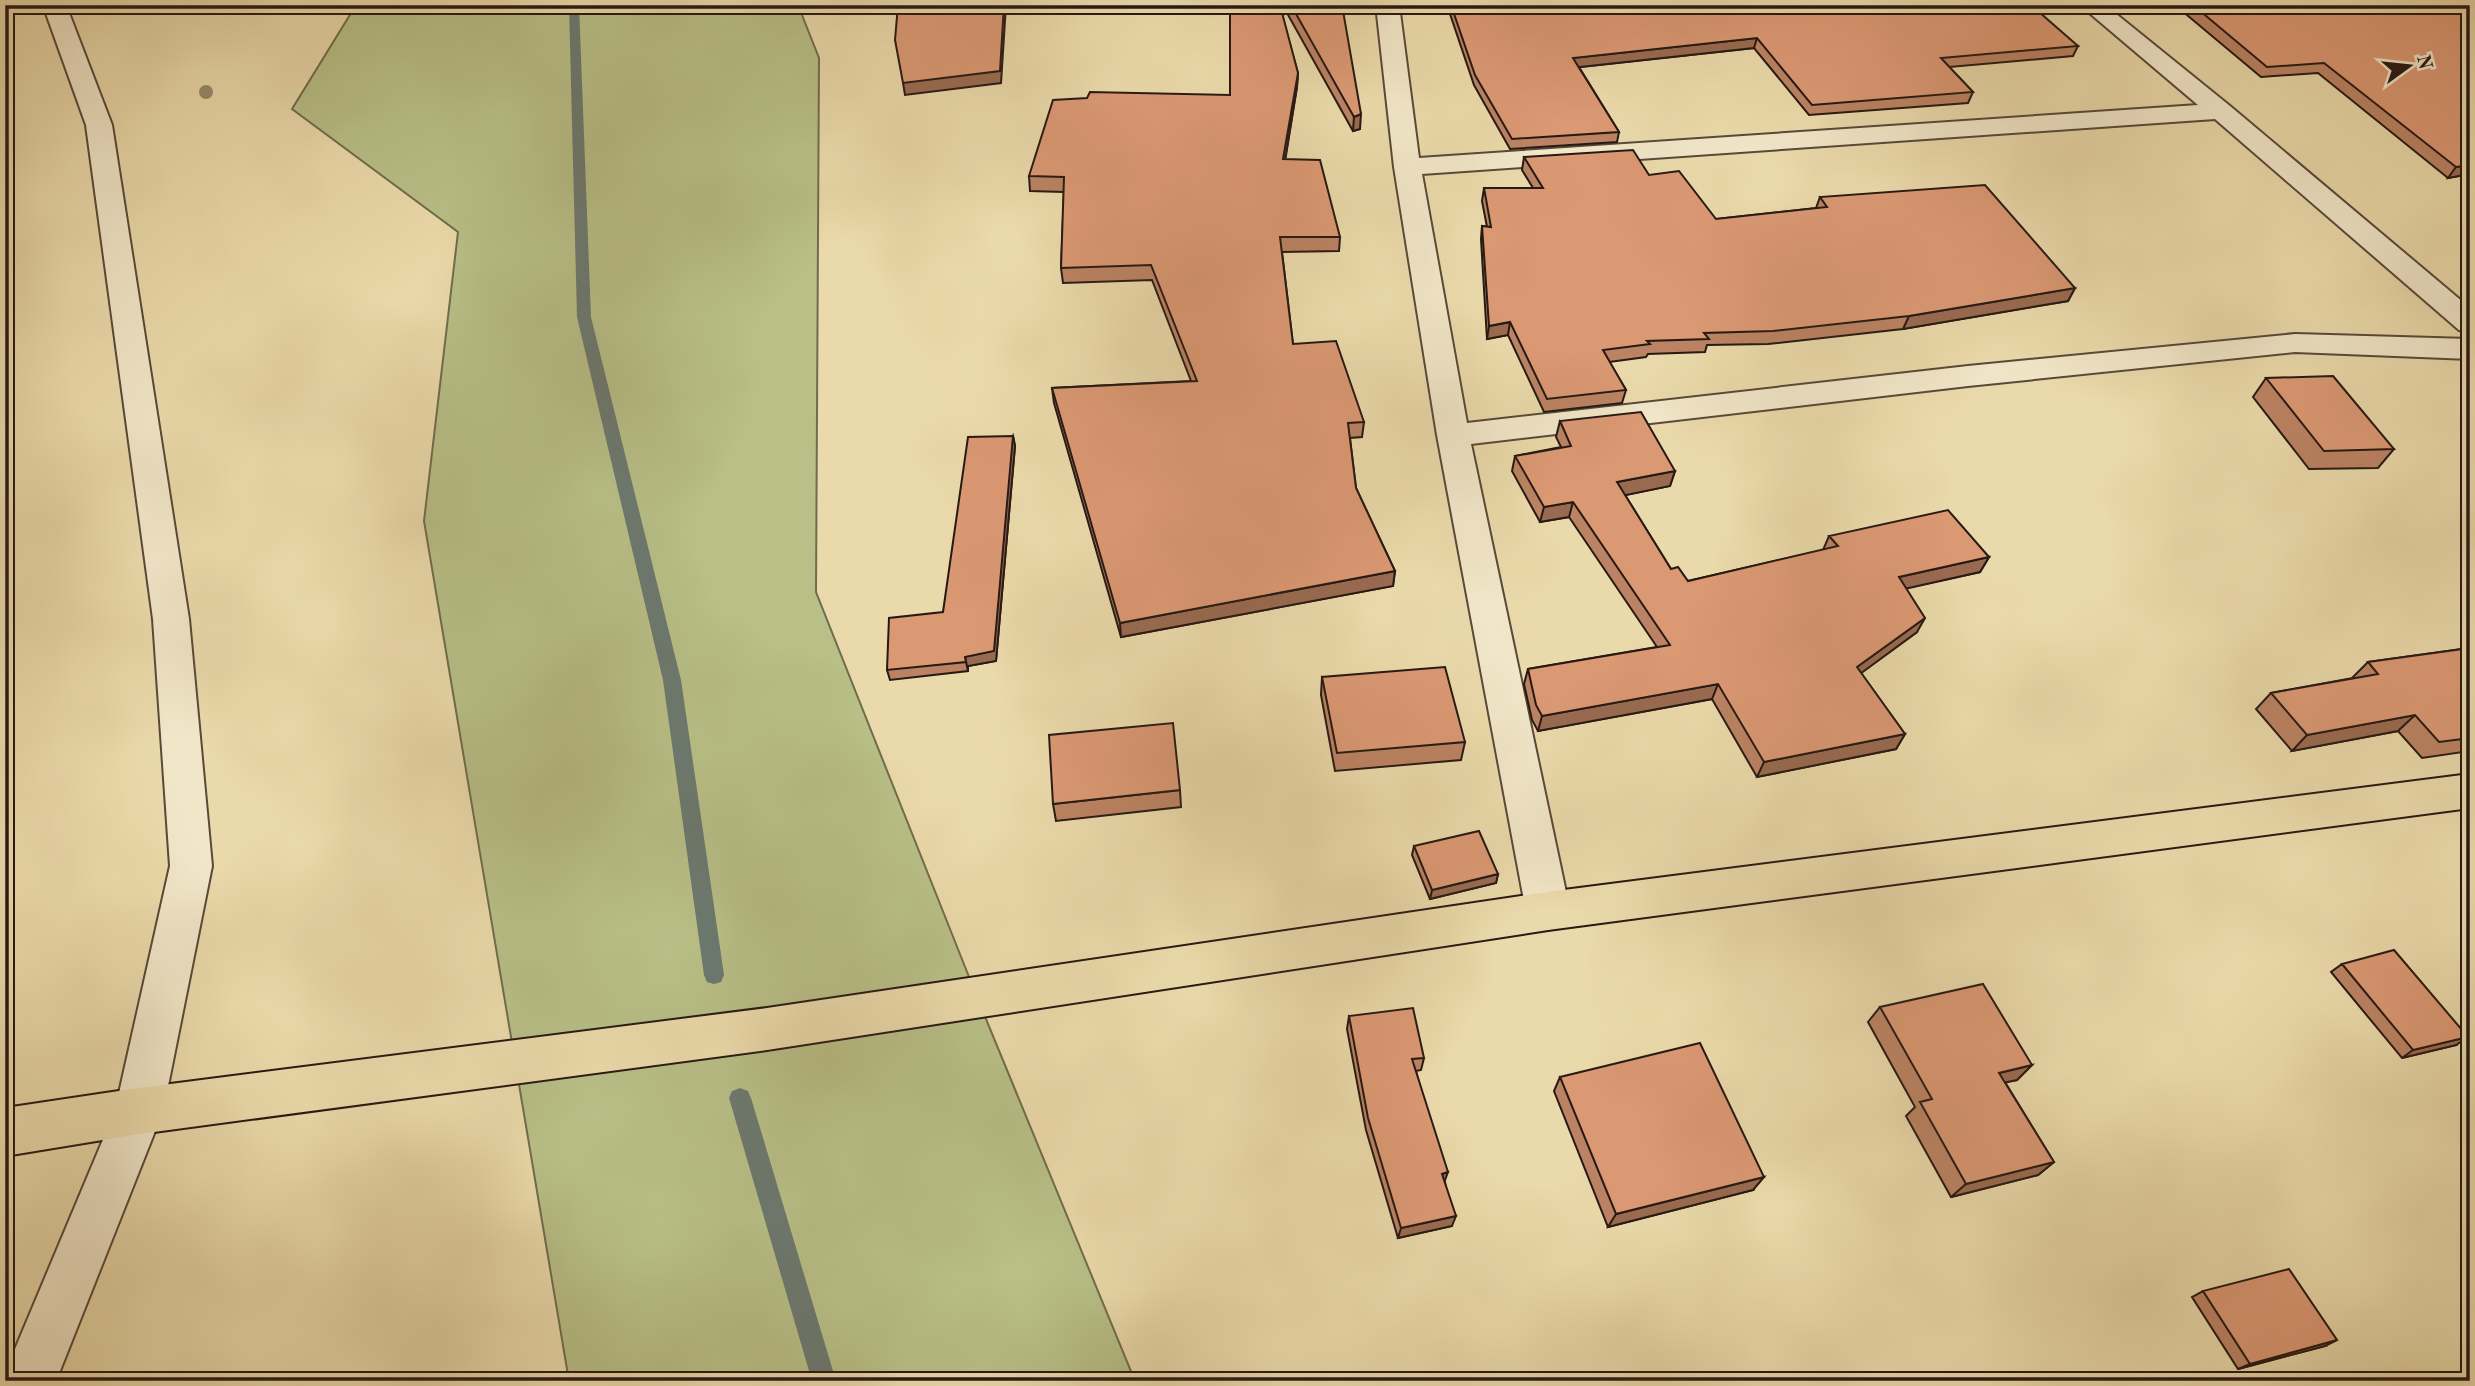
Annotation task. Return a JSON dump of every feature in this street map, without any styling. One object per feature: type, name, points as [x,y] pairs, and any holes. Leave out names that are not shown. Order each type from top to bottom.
[{"type":"main road","points":[[5,1132],[139,1111],[767,1029],[1548,911],[2470,791]]},
{"type":"street","points":[[29,1381],[139,1111],[191,866],[171,620],[99,125],[54,5]]},
{"type":"street","points":[[1387,5],[1407,167],[1453,435],[1548,911]]},
{"type":"street","points":[[2091,5],[2221,111],[2470,324]]},
{"type":"street","points":[[1407,167],[2221,111]]},
{"type":"street","points":[[1453,435],[1968,376],[2295,343],[2470,349]]},
{"type":"green space","points":[[356,5],[798,5],[819,58],[816,592],[979,1002],[1135,1381],[569,1381],[424,521],[458,232],[292,109]]},
{"type":"building","points":[[898,5],[1004,5],[1000,71],[903,83],[895,40]]},
{"type":"building","points":[[1230,5],[1280,5],[1298,73],[1283,159],[1320,160],[1340,237],[1280,237],[1293,344],[1336,341],[1364,422],[1348,423],[1356,488],[1395,571],[1120,623],[1052,388],[1197,381],[1151,265],[1061,268],[1064,177],[1029,176],[1053,100],[1087,98],[1090,92],[1230,95]]},
{"type":"building","points":[[1291,5],[1342,5],[1361,114],[1354,117]]},
{"type":"building","points":[[1451,5],[2031,5],[2078,46],[1941,58],[1973,92],[1812,105],[1757,38],[1573,58],[1619,132],[1512,139],[1475,75]]},
{"type":"building","points":[[2193,5],[2470,5],[2470,165],[2456,167],[2324,63],[2267,67]]},
{"type":"building","points":[[1633,150],[1649,175],[1679,171],[1716,219],[1827,207],[1820,197],[1985,185],[2075,288],[1909,316],[1773,331],[1704,333],[1709,339],[1647,341],[1650,344],[1603,350],[1626,390],[1547,399],[1510,322],[1489,326],[1482,226],[1491,227],[1484,188],[1543,188],[1524,157]]},
{"type":"building","points":[[2333,376],[2394,449],[2324,451],[2266,378]]},
{"type":"building","points":[[1641,412],[1675,471],[1617,482],[1671,569],[1678,567],[1688,581],[1838,546],[1829,536],[1948,510],[1989,557],[1899,577],[1925,618],[1857,667],[1905,734],[1764,762],[1718,684],[1542,716],[1536,705],[1528,669],[1670,645],[1573,502],[1544,507],[1515,456],[1571,446],[1560,421]]},
{"type":"building","points":[[1013,436],[994,651],[965,657],[966,662],[887,670],[889,618],[943,612],[968,437]]},
{"type":"building","points":[[2470,648],[2470,738],[2439,742],[2415,715],[2307,735],[2271,693],[2378,674],[2368,662]]},
{"type":"building","points":[[1445,667],[1465,742],[1337,753],[1322,677]]},
{"type":"building","points":[[1173,723],[1180,790],[1053,804],[1049,735]]},
{"type":"building","points":[[1479,831],[1498,874],[1432,890],[1414,846]]},
{"type":"building","points":[[2394,950],[2468,1037],[2413,1050],[2342,964]]},
{"type":"building","points":[[1983,984],[2032,1065],[1999,1073],[2054,1162],[1966,1184],[1920,1102],[1932,1099],[1880,1007]]},
{"type":"building","points":[[1413,1008],[1424,1058],[1412,1059],[1448,1172],[1442,1174],[1456,1216],[1401,1228],[1368,1118],[1349,1016]]},
{"type":"building","points":[[1700,1043],[1764,1177],[1616,1214],[1560,1077]]},
{"type":"building","points":[[2289,1269],[2337,1340],[2250,1364],[2203,1291]]},
{"type":"waterway","points":[[574,5],[584,317],[672,680],[714,975]]},
{"type":"waterway","points":[[740,1098],[824,1381]]}]
